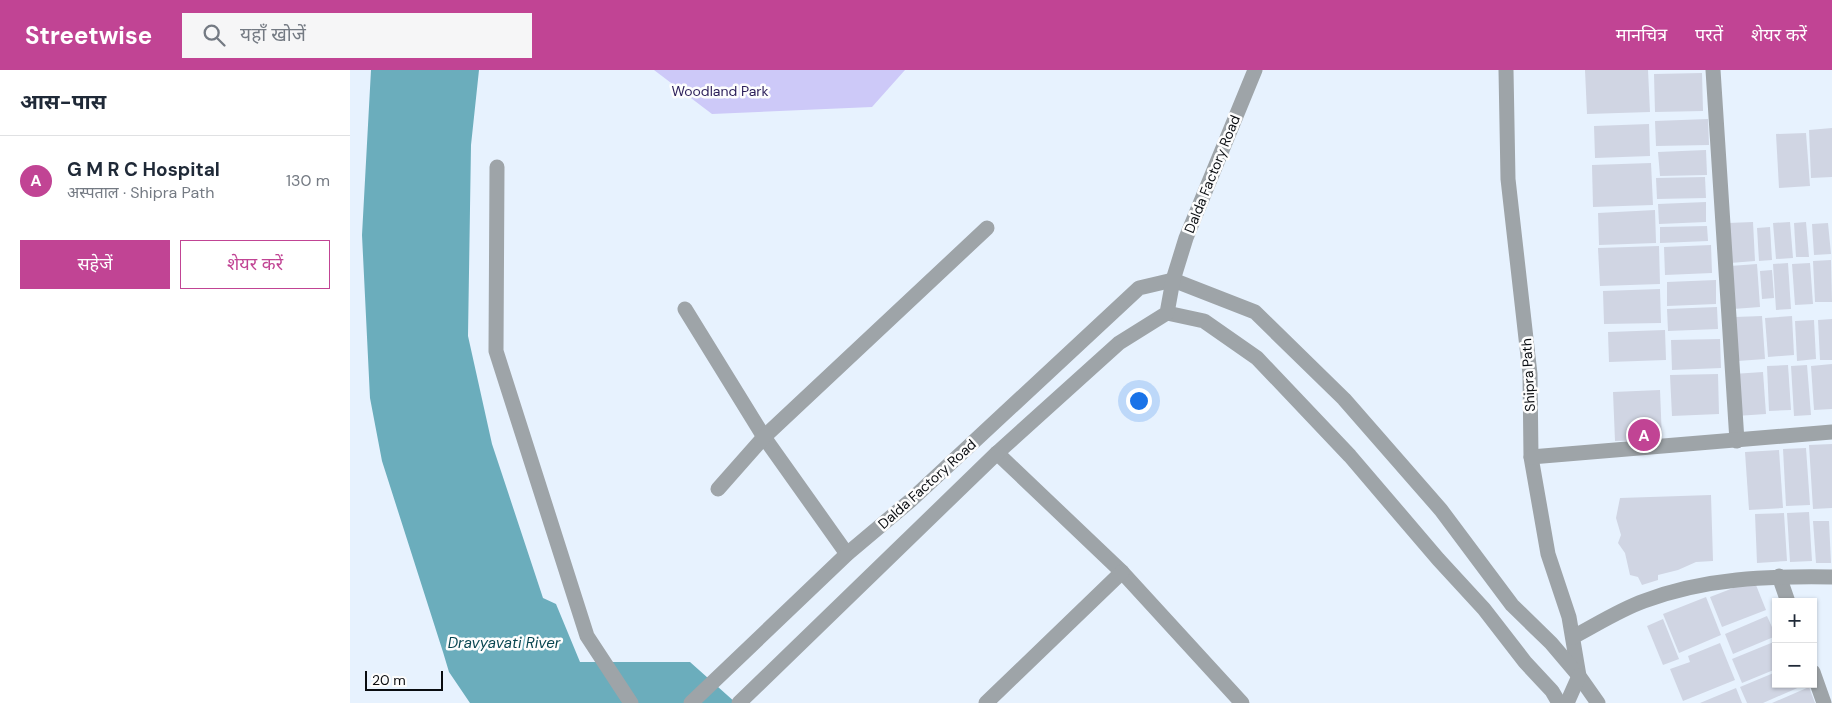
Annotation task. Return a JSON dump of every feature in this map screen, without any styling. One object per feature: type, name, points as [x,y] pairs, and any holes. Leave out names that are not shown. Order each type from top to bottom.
[{"type":"street","name":"Dalda Factory Road","points":[[739,703],[998,453],[1119,343],[1167,313],[1173,280],[1186,238],[1255,70]]},
{"type":"street","name":"Shipra Path","points":[[1506,70],[1508,179],[1530,374],[1531,457],[1548,554],[1569,617],[1578,676],[1598,703]]},
{"type":"street","points":[[1712,70],[1737,441]]},
{"type":"street","points":[[496,167],[496,351],[587,636],[631,703]]},
{"type":"street","points":[[718,489],[764,437],[986,228]]},
{"type":"street","name":"Dalda Factory Road","points":[[691,703],[753,646],[847,554],[910,502],[1139,288],[1173,280]]},
{"type":"street","points":[[1173,280],[1255,312],[1337,392],[1441,510],[1512,605],[1551,643],[1578,676]]},
{"type":"street","points":[[685,308],[764,437],[847,554]]},
{"type":"street","points":[[1167,313],[1204,321],[1257,358],[1350,456],[1438,559],[1484,609],[1525,662],[1552,691],[1559,703]]},
{"type":"street","points":[[1531,457],[1832,432]]},
{"type":"street","points":[[998,453],[1122,572],[1242,703]]},
{"type":"street","points":[[986,703],[1122,572]]},
{"type":"street","points":[[1779,576],[1787,598]]},
{"type":"street","points":[[1573,637],[1643,601],[1706,583],[1779,576],[1832,577]]},
{"type":"street","name":"Shipra Path","points":[[1567,703],[1578,676]]},
{"type":"street","points":[[1817,683],[1824,703]]},
{"type":"green space","name":"Woodland Park","points":[[654,70],[905,70],[872,107],[712,114]]},
{"type":"water","name":"Dravyavati River","points":[[371,70],[479,70],[471,145],[468,336],[492,444],[543,598],[556,604],[580,662],[690,662],[736,703],[470,703],[449,672],[382,461],[370,398],[362,235]]},
{"type":"building","points":[[1585,70],[1648,70],[1650,112],[1587,114]]},
{"type":"building","points":[[1702,73],[1703,111],[1655,112],[1654,74]]},
{"type":"building","points":[[1708,119],[1709,145],[1656,146],[1655,121]]},
{"type":"building","points":[[1649,124],[1650,156],[1595,158],[1594,126]]},
{"type":"building","points":[[1832,128],[1832,177],[1811,178],[1809,130]]},
{"type":"building","points":[[1806,133],[1810,186],[1779,188],[1776,134]]},
{"type":"building","points":[[1706,150],[1707,175],[1660,176],[1658,152]]},
{"type":"building","points":[[1651,163],[1653,205],[1593,207],[1592,165]]},
{"type":"building","points":[[1705,177],[1706,198],[1657,199],[1656,178]]},
{"type":"building","points":[[1706,202],[1706,222],[1659,224],[1658,204]]},
{"type":"building","points":[[1655,210],[1656,243],[1599,245],[1598,213]]},
{"type":"building","points":[[1753,222],[1755,261],[1730,263],[1728,223]]},
{"type":"building","points":[[1790,222],[1793,258],[1776,259],[1773,223]]},
{"type":"building","points":[[1806,222],[1809,257],[1796,257],[1794,223]]},
{"type":"building","points":[[1828,223],[1831,254],[1814,255],[1812,224]]},
{"type":"building","points":[[1707,226],[1708,241],[1660,243],[1660,227]]},
{"type":"building","points":[[1770,227],[1772,260],[1759,261],[1757,228]]},
{"type":"building","points":[[1711,245],[1712,273],[1665,275],[1664,247]]},
{"type":"building","points":[[1659,246],[1660,284],[1600,286],[1598,248]]},
{"type":"building","points":[[1831,260],[1832,302],[1815,302],[1813,261]]},
{"type":"building","points":[[1788,263],[1791,309],[1776,310],[1773,264]]},
{"type":"building","points":[[1810,263],[1813,304],[1795,305],[1792,264]]},
{"type":"building","points":[[1757,264],[1760,307],[1733,309],[1730,266]]},
{"type":"building","points":[[1772,270],[1774,298],[1762,299],[1760,271]]},
{"type":"building","points":[[1716,280],[1716,304],[1667,306],[1667,282]]},
{"type":"building","points":[[1660,289],[1661,323],[1604,324],[1603,291]]},
{"type":"building","points":[[1717,307],[1718,329],[1668,331],[1667,309]]},
{"type":"building","points":[[1762,316],[1765,359],[1738,361],[1735,317]]},
{"type":"building","points":[[1792,316],[1794,355],[1768,357],[1765,318]]},
{"type":"building","points":[[1832,319],[1832,360],[1820,360],[1818,320]]},
{"type":"building","points":[[1814,320],[1816,359],[1797,361],[1795,321]]},
{"type":"building","points":[[1665,330],[1666,360],[1609,362],[1608,332]]},
{"type":"building","points":[[1720,339],[1721,368],[1672,370],[1671,340]]},
{"type":"building","points":[[1832,364],[1832,409],[1814,410],[1811,366]]},
{"type":"building","points":[[1788,365],[1791,410],[1769,411],[1767,366]]},
{"type":"building","points":[[1807,365],[1811,415],[1794,416],[1791,366]]},
{"type":"building","points":[[1763,372],[1766,414],[1736,416],[1733,374]]},
{"type":"building","points":[[1718,374],[1719,414],[1672,416],[1670,375]]},
{"type":"building","points":[[1660,390],[1662,440],[1615,441],[1613,392]]},
{"type":"building","points":[[1832,444],[1832,508],[1813,509],[1809,445]]},
{"type":"building","points":[[1806,448],[1810,505],[1786,506],[1783,449]]},
{"type":"building","points":[[1779,450],[1783,508],[1749,510],[1745,452]]},
{"type":"building","points":[[1711,495],[1713,561],[1696,562],[1678,570],[1658,575],[1658,580],[1642,585],[1638,577],[1630,575],[1625,553],[1618,543],[1621,535],[1616,518],[1620,498]]},
{"type":"building","points":[[1809,512],[1812,561],[1790,562],[1787,513]]},
{"type":"building","points":[[1784,513],[1787,561],[1757,563],[1755,514]]},
{"type":"building","points":[[1813,521],[1829,521],[1831,563],[1816,563]]},
{"type":"building","points":[[1754,580],[1766,610],[1722,627],[1710,597]]},
{"type":"building","points":[[1706,597],[1721,635],[1679,653],[1663,614]]},
{"type":"building","points":[[1767,616],[1772,627],[1772,638],[1733,654],[1725,634]]},
{"type":"building","points":[[1663,619],[1679,659],[1663,665],[1647,626]]},
{"type":"building","points":[[1720,643],[1735,680],[1683,701],[1670,669],[1690,662],[1688,656]]},
{"type":"building","points":[[1772,643],[1772,671],[1742,683],[1732,659]]},
{"type":"building","points":[[1772,674],[1772,688],[1797,688],[1763,703],[1747,703],[1740,687]]},
{"type":"building","points":[[1736,688],[1742,703],[1700,703]]},
{"type":"building","points":[[1809,688],[1815,703],[1772,703]]},
{"type":"place","name":"G M R C Hospital","points":[[1644,435]]}]
